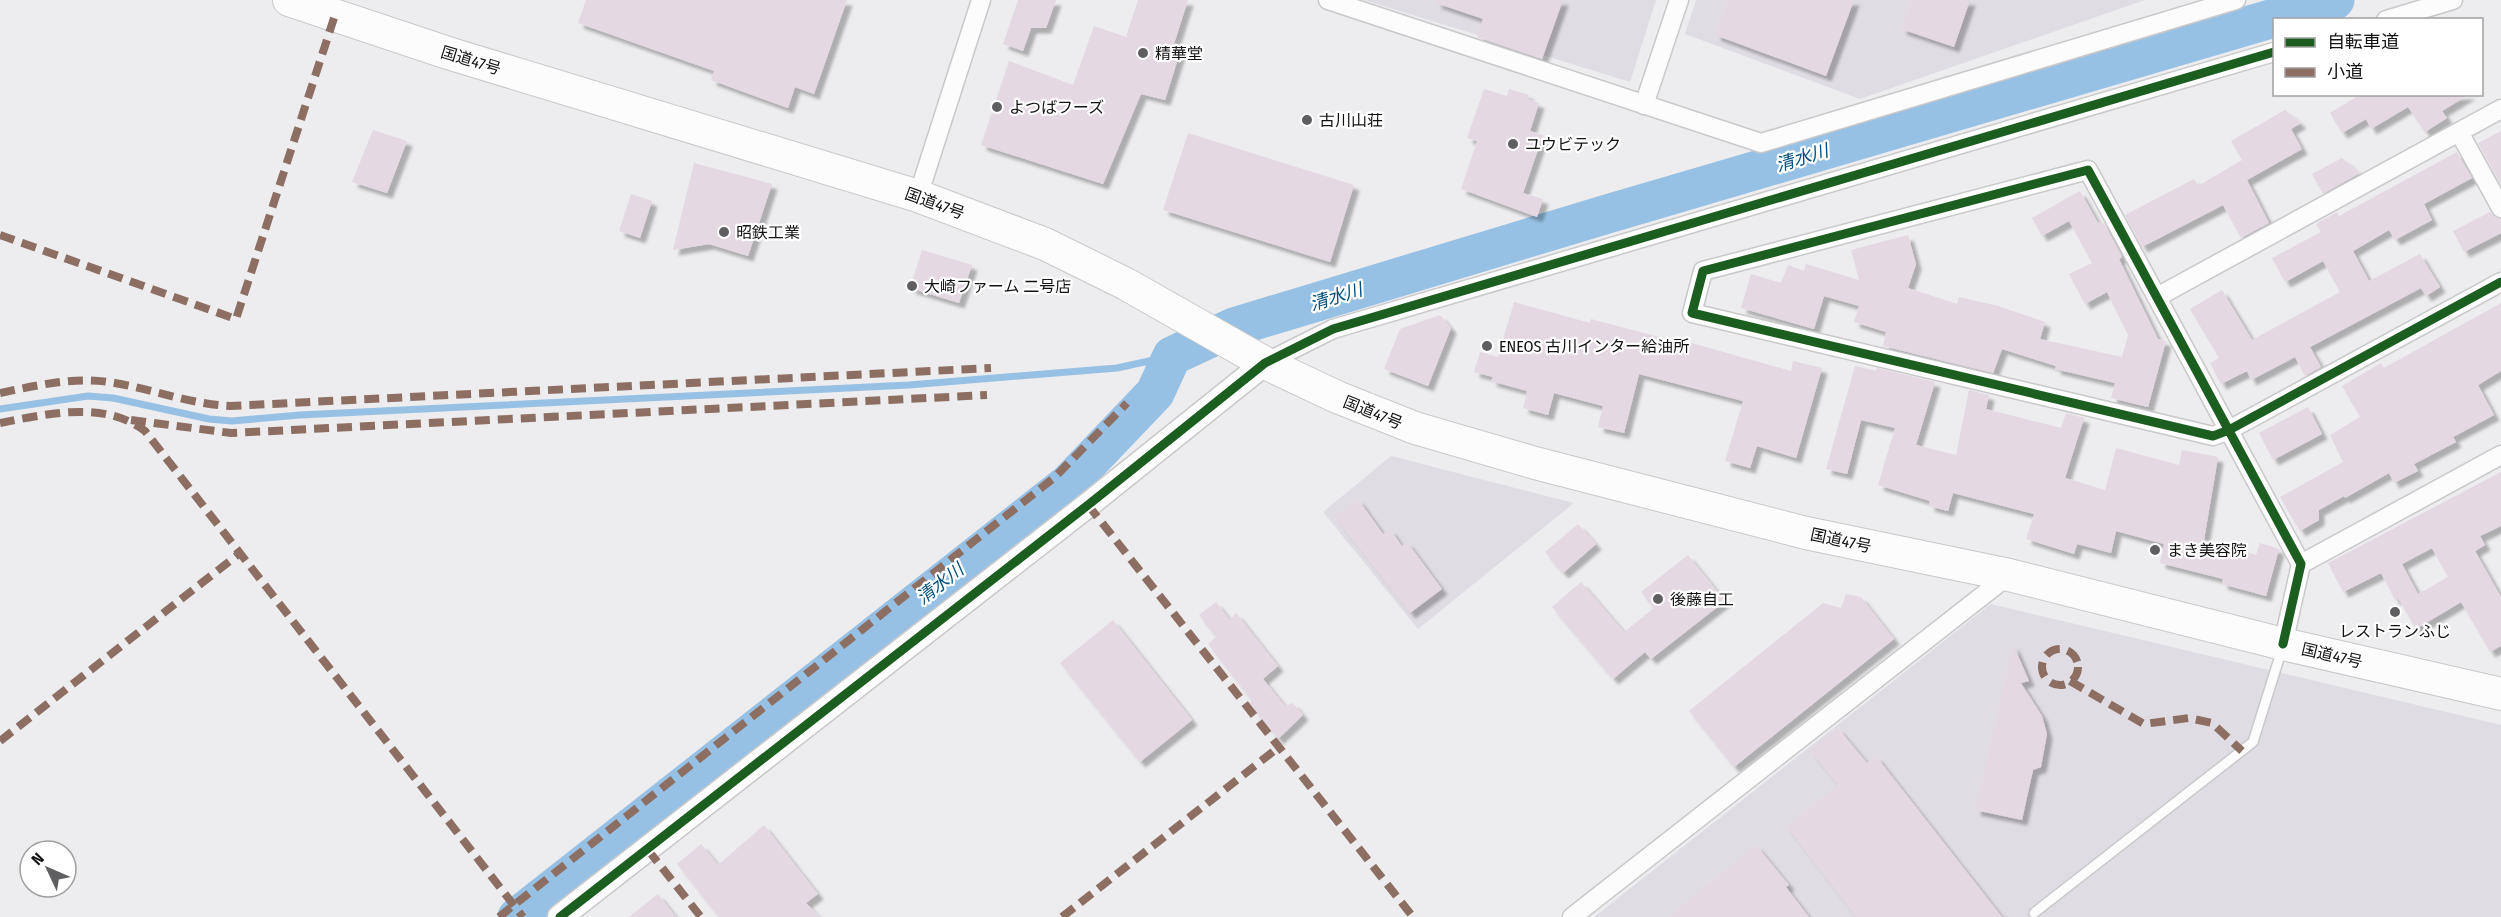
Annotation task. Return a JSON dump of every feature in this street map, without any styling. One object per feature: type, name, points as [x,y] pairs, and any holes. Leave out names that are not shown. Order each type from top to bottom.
[{"type":"highway","name":"国道47号","points":[[289,0],[448,53],[918,196],[1045,244],[1126,284],[1262,360],[1337,398],[1415,428],[1534,463],[1806,533],[2009,575],[2283,644],[2501,694]]},
{"type":"street","points":[[918,196],[981,0]]},
{"type":"street","points":[[1328,0],[1761,143],[2236,0]]},
{"type":"street","points":[[1644,105],[1679,0]]},
{"type":"street","points":[[2393,18],[2453,0]]},
{"type":"street","points":[[560,917],[1088,504],[1262,360],[1333,328],[2273,52]]},
{"type":"street","points":[[2157,297],[2501,110]]},
{"type":"street","points":[[2459,132],[2501,208]]},
{"type":"street","points":[[2283,644],[2301,564],[2229,430],[2088,170],[1703,271],[1692,313],[2213,436],[2229,430],[2501,282]]},
{"type":"street","points":[[2301,564],[2501,455]]},
{"type":"street","points":[[1572,917],[2009,575]]},
{"type":"lane","points":[[2034,913],[2253,742],[2283,644]]},
{"type":"shaded area","points":[[1364,0],[1656,0],[1630,82]]},
{"type":"shaded area","points":[[1696,0],[2145,0],[1860,99],[1685,34]]},
{"type":"shaded area","points":[[1391,456],[1574,503],[1418,629],[1323,512]]},
{"type":"shaded area","points":[[1991,604],[2501,725],[2501,917],[1594,917]]},
{"type":"building","points":[[586,0],[847,0],[814,94],[795,87],[788,108],[711,80],[714,71],[578,23]]},
{"type":"building","points":[[1018,0],[1056,0],[1046,28],[1031,28],[1023,51],[1003,44]]},
{"type":"building","points":[[1138,0],[1188,0],[1172,50],[1180,52],[1165,100],[1141,94],[1103,184],[981,145],[1009,61],[1073,85],[1094,26],[1126,37]]},
{"type":"building","points":[[1436,0],[1563,0],[1542,59],[1477,37],[1483,19],[1436,3]]},
{"type":"building","points":[[1728,0],[1854,0],[1826,76],[1715,35]]},
{"type":"building","points":[[1911,0],[1970,0],[1954,47],[1901,29]]},
{"type":"building","points":[[1484,89],[1507,96],[1509,89],[1529,95],[1527,99],[1539,103],[1530,131],[1543,135],[1523,193],[1543,199],[1537,217],[1461,189],[1477,141],[1467,138]]},
{"type":"building","points":[[2358,96],[2467,96],[2442,111],[2447,118],[2425,132],[2408,107],[2371,129],[2366,119],[2342,133],[2330,113]]},
{"type":"building","points":[[2285,110],[2301,123],[2291,129],[2302,149],[2247,180],[2269,223],[2241,238],[2223,205],[2142,247],[2125,215],[2194,179],[2198,186],[2242,160],[2231,141]]},
{"type":"building","points":[[373,130],[407,141],[387,193],[352,182]]},
{"type":"building","points":[[2501,131],[2501,185],[2478,143]]},
{"type":"building","points":[[1188,133],[1354,185],[1330,262],[1163,210]]},
{"type":"building","points":[[2457,152],[2472,178],[2424,204],[2432,220],[2395,240],[2389,230],[2353,251],[2369,281],[2420,254],[2440,287],[2426,296],[2421,288],[2310,347],[2321,367],[2305,376],[2295,357],[2251,380],[2247,371],[2221,384],[2210,363],[2219,358],[2190,309],[2222,290],[2252,340],[2340,292],[2323,261],[2285,282],[2272,258],[2321,232],[2316,224],[2337,212],[2339,216]]},
{"type":"building","points":[[2342,158],[2360,173],[2323,194],[2312,174]]},
{"type":"building","points":[[694,163],[772,184],[748,256],[709,244],[673,250]]},
{"type":"building","points":[[2080,191],[2098,223],[2105,225],[2122,257],[2119,259],[2158,339],[2166,341],[2148,407],[2111,398],[2115,383],[2055,369],[2056,366],[2002,349],[1993,373],[1883,346],[1886,332],[1854,322],[1859,306],[1824,296],[1814,329],[1741,308],[1751,274],[1781,283],[1788,265],[1804,271],[1806,264],[1859,280],[1851,250],[1908,235],[1916,264],[1908,288],[1957,304],[1959,297],[1998,306],[2045,322],[2040,339],[2122,357],[2128,335],[2107,292],[2085,304],[2069,274],[2092,263],[2069,221],[2042,236],[2032,218]]},
{"type":"building","points":[[631,194],[652,201],[640,238],[619,231]]},
{"type":"building","points":[[2490,212],[2501,219],[2501,233],[2464,252],[2453,231]]},
{"type":"building","points":[[922,250],[972,265],[959,303],[910,288]]},
{"type":"building","points":[[1514,302],[1590,323],[1591,319],[1674,341],[1674,338],[1791,371],[1793,361],[1822,368],[1796,458],[1757,446],[1750,468],[1725,461],[1743,401],[1639,374],[1624,433],[1598,427],[1603,406],[1554,393],[1548,415],[1523,408],[1527,391],[1491,381],[1493,377],[1474,372],[1480,352],[1498,357]]},
{"type":"building","points":[[2501,303],[2501,371],[2478,385],[2494,415],[2453,437],[2456,442],[2414,464],[2418,471],[2394,483],[2389,473],[2319,510],[2319,520],[2300,531],[2280,497],[2343,462],[2330,435],[2360,417],[2342,386],[2381,363],[2384,368]]},
{"type":"building","points":[[1440,315],[1451,328],[1428,386],[1384,369],[1400,329]]},
{"type":"building","points":[[1855,366],[1876,371],[1877,368],[1935,382],[1916,445],[1956,455],[1969,390],[1989,395],[1986,409],[2061,428],[2066,413],[2084,418],[2065,478],[2105,490],[2116,448],[2179,465],[2182,450],[2218,457],[2204,540],[2256,555],[2260,543],[2279,549],[2266,596],[2222,584],[2223,579],[2160,563],[2164,544],[2116,531],[2111,553],[2077,544],[2074,554],[2026,539],[2034,514],[1953,493],[1948,511],[1929,506],[1930,501],[1878,485],[1895,428],[1861,420],[1847,474],[1826,469]]},
{"type":"building","points":[[2308,407],[2322,434],[2273,460],[2259,433]]},
{"type":"building","points":[[2501,472],[2501,526],[2480,536],[2485,545],[2475,551],[2501,597],[2501,646],[2490,652],[2461,602],[2416,629],[2398,598],[2395,600],[2381,573],[2343,592],[2328,563]],"holes":[[[2432,548],[2448,577],[2418,594],[2402,564]]]},
{"type":"building","points":[[1358,499],[1383,534],[1390,529],[1402,546],[1407,542],[1442,589],[1410,613],[1334,516]]},
{"type":"building","points":[[1578,524],[1596,544],[1563,573],[1545,552]]},
{"type":"building","points":[[1688,555],[1725,601],[1651,659],[1645,652],[1613,679],[1552,607],[1581,582],[1624,632],[1654,608],[1641,592]]},
{"type":"building","points":[[1846,594],[1861,597],[1894,639],[1734,767],[1689,711],[1823,603],[1841,608]]},
{"type":"building","points":[[1216,602],[1230,620],[1236,613],[1278,666],[1263,679],[1285,706],[1293,703],[1303,715],[1278,739],[1249,703],[1252,701],[1208,644],[1216,637],[1199,615]]},
{"type":"building","points":[[1113,620],[1192,720],[1140,762],[1060,663]]},
{"type":"building","points":[[2013,644],[2029,681],[2021,683],[2042,716],[2047,734],[2041,767],[2033,770],[2022,820],[1975,810]]},
{"type":"building","points":[[1838,728],[1867,763],[1876,756],[2002,917],[1856,917],[1786,826],[1838,785],[1810,751]]},
{"type":"building","points":[[764,825],[818,894],[806,903],[820,917],[719,917],[677,864],[701,844],[718,865]]},
{"type":"building","points":[[1756,845],[1789,885],[1786,887],[1809,917],[1668,917]]},
{"type":"building","points":[[658,894],[676,917],[629,917]]},
{"type":"waterway","name":"清水川","points":[[2274,18],[2335,0]]},
{"type":"waterway","name":"清水川","points":[[517,917],[1069,483],[1155,393],[1172,356],[1234,327],[1604,215],[2273,18]]},
{"type":"waterway","points":[[0,409],[88,396],[113,398],[209,419],[232,421],[300,415],[909,385],[1117,368],[1172,356]]},
{"type":"marked path","points":[[0,235],[236,319],[335,15]]},
{"type":"marked path","points":[[0,393],[58,382],[86,380],[115,383],[201,403],[230,406],[991,368]]},
{"type":"marked path","points":[[131,420],[231,433],[987,395]]},
{"type":"marked path","points":[[499,917],[1055,477],[1127,403]]},
{"type":"marked path","points":[[0,423],[56,413],[93,412],[129,421],[145,431],[523,917]]},
{"type":"marked path","points":[[1088,505],[1413,917]]},
{"type":"marked path","points":[[0,741],[240,553]]},
{"type":"marked path","points":[[2060,649],[2072,655],[2078,667],[2072,679],[2060,685],[2048,679],[2042,667],[2048,655],[2060,649]]},
{"type":"marked path","points":[[2070,681],[2144,724],[2189,718],[2212,723],[2242,751]]},
{"type":"marked path","points":[[1062,917],[1279,747]]},
{"type":"marked path","points":[[648,850],[701,917]]},
{"type":"cycle path","points":[[560,917],[1088,505],[1265,363],[1333,329],[2273,52]]},
{"type":"cycle path","points":[[2283,644],[2301,564],[2248,466],[2221,416],[2088,170],[1703,271],[1692,313],[2213,436],[2229,430],[2501,282]]},
{"type":"place","name":"精華堂","points":[[1143,53]]},
{"type":"place","name":"よつばフーズ","points":[[997,107]]},
{"type":"place","name":"古川山荘","points":[[1307,120]]},
{"type":"place","name":"ユウビテック","points":[[1513,144]]},
{"type":"place","name":"昭鉄工業","points":[[724,232]]},
{"type":"place","name":"大崎ファーム 二号店","points":[[912,286]]},
{"type":"place","name":"ENEOS 古川インター給油所","points":[[1487,346]]},
{"type":"place","name":"まき美容院","points":[[2155,550]]},
{"type":"place","name":"後藤自工","points":[[1658,599]]},
{"type":"place","name":"レストランふじ","points":[[2395,612]]}]
